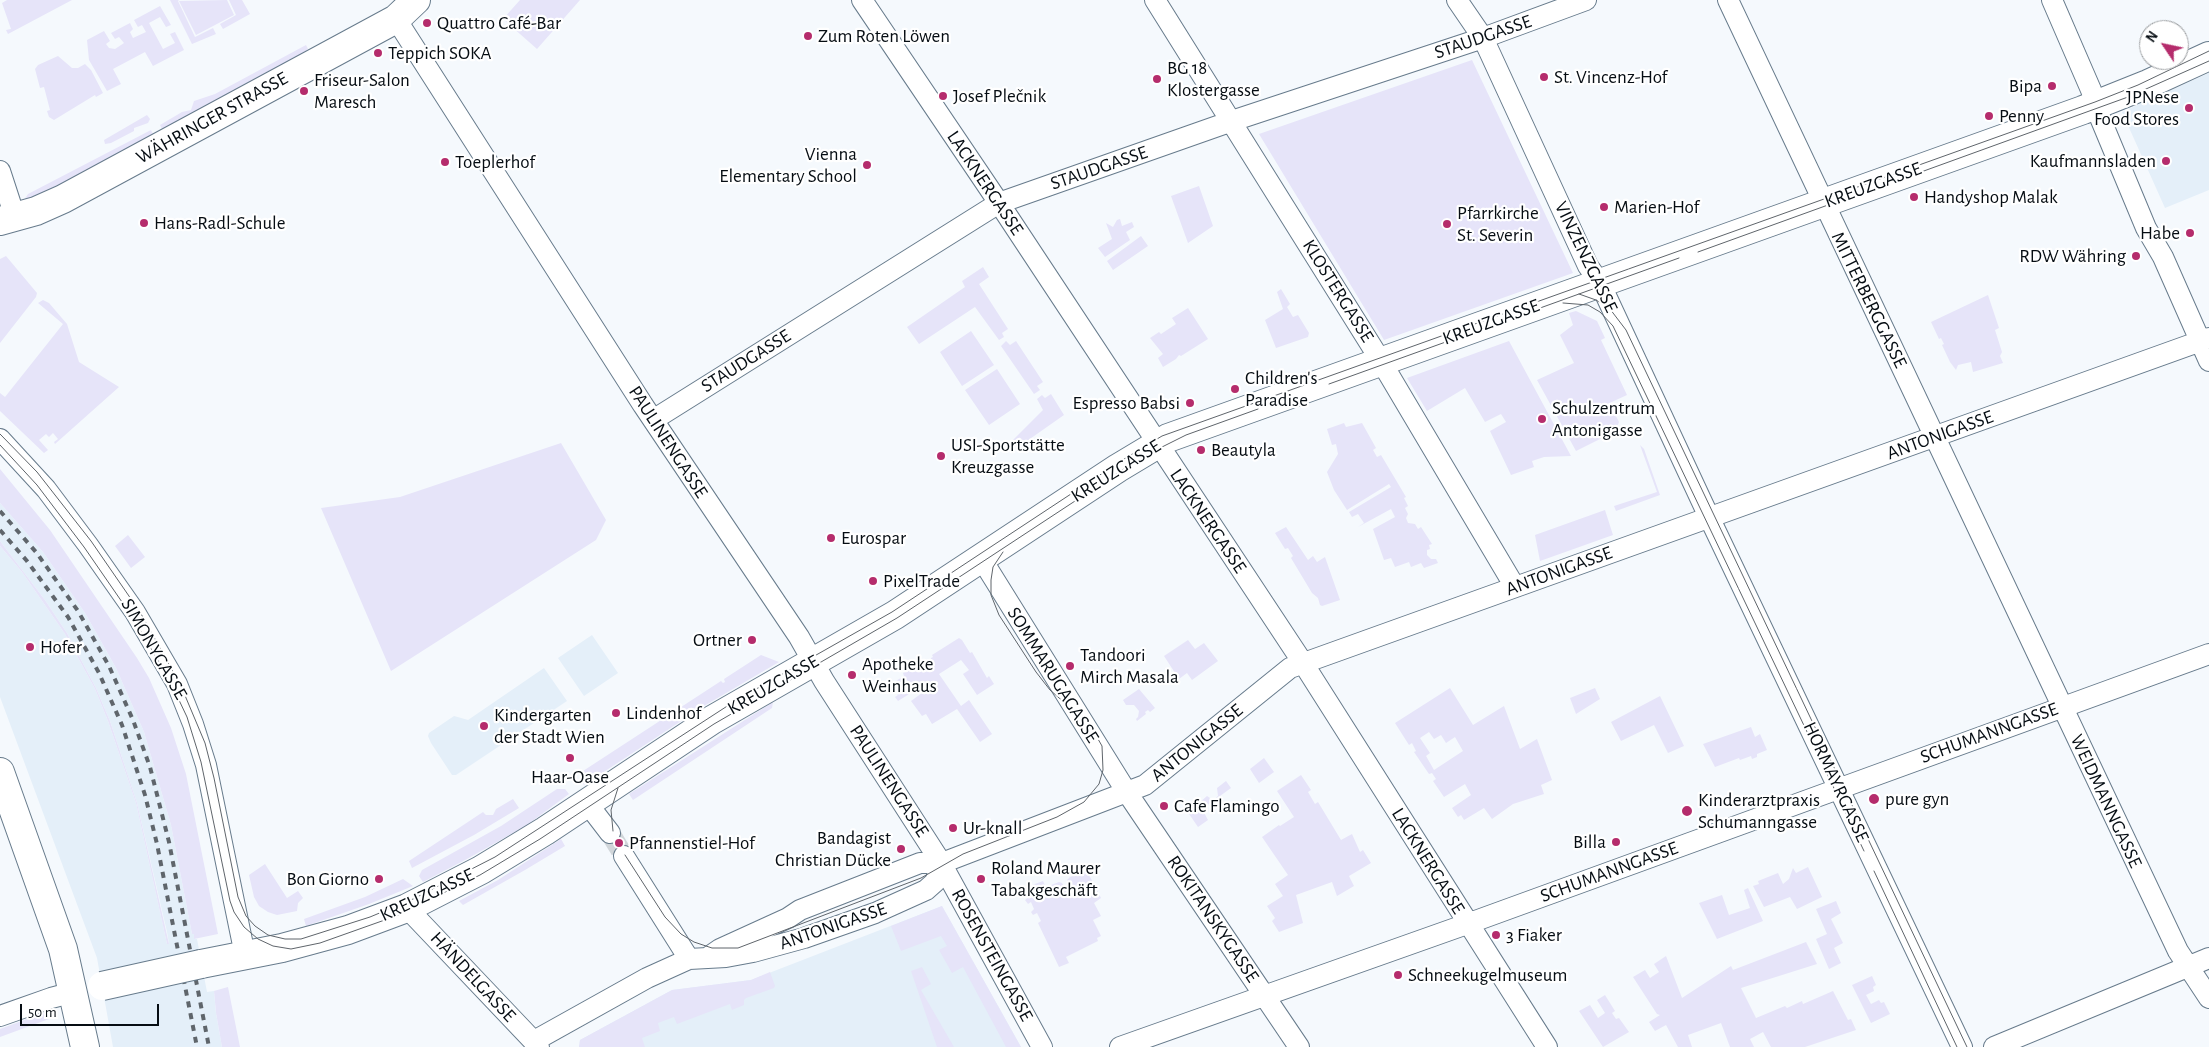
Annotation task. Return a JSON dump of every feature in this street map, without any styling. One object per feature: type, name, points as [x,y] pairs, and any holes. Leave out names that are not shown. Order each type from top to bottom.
[{"type":"street","name":"WÄHRINGER STRASSE","points":[[8,219],[62,199],[396,19],[416,0]]},
{"type":"street","name":"LACKNERGASSE","points":[[862,0],[999,203],[1303,663],[1467,924],[1547,1047]]},
{"type":"street","name":"KLOSTERGASSE","points":[[1155,0],[1381,361],[1514,587]]},
{"type":"street","name":"VINZENZGASSE","points":[[1457,0],[1483,38],[1588,266],[1600,283],[1709,517]]},
{"type":"street","name":"STAUDGASSE","points":[[653,420],[999,203],[1232,121],[1483,38],[1586,0]]},
{"type":"street","name":"MITTERBERGGASSE","points":[[1728,0],[1822,203],[1934,437]]},
{"type":"street","points":[[2052,0],[2146,228],[2163,256],[2205,340],[2209,361]]},
{"type":"street","name":"PAULINENGASSE","points":[[396,19],[653,420],[799,637],[942,863]]},
{"type":"street","name":"KREUZGASSE","points":[[74,992],[296,944],[348,930],[407,908],[481,870],[587,803],[712,720],[895,615],[1157,444],[1182,433],[2096,106],[2209,56]]},
{"type":"street","points":[[0,171],[8,219]]},
{"type":"street","name":"ANTONIGASSE","points":[[536,1044],[647,978],[720,949],[788,918],[800,910],[920,864],[942,863],[1145,785],[1290,668],[2205,340]]},
{"type":"street","name":"WEIDMANNGASSE","points":[[1934,437],[2178,951],[2209,998]]},
{"type":"street","name":"SIMONYGASSE","points":[[0,439],[46,489],[88,545],[135,612],[177,684],[206,764],[245,955]]},
{"type":"street","name":"HORMAYRGASSE","points":[[1709,517],[1962,1047]]},
{"type":"street","name":"SOMMARUGAGASSE","points":[[981,558],[1126,791]]},
{"type":"street","name":"SCHUMANNGASSE","points":[[1120,1047],[1265,997],[2209,654]]},
{"type":"street","points":[[0,772],[58,933],[74,992],[85,1047]]},
{"type":"street","name":"ROKITANSKYGASSE","points":[[1126,791],[1298,1047]]},
{"type":"street","points":[[587,803],[610,833]]},
{"type":"street","points":[[624,856],[698,958]]},
{"type":"street","name":"ANTONIGASSE","points":[[698,958],[726,957],[753,952],[804,938],[875,913],[926,890],[935,882],[942,863]]},
{"type":"street","name":"ROSENSTEINGASSE","points":[[942,863],[1042,1047]]},
{"type":"street","name":"HÄNDELGASSE","points":[[407,908],[536,1044]]},
{"type":"street","points":[[1994,1047],[2209,958]]},
{"type":"street","points":[[0,1016],[44,1000],[74,992]]},
{"type":"shaded area","points":[[7,0],[72,0],[8,34],[6,30],[11,29],[2,3]]},
{"type":"shaded area","points":[[170,0],[179,0],[195,37],[213,28],[216,34],[192,44]]},
{"type":"shaded area","points":[[227,0],[234,15],[196,35],[179,1]]},
{"type":"shaded area","points":[[229,0],[242,0],[250,14],[223,29],[220,24],[236,15]]},
{"type":"shaded area","points":[[520,0],[580,0],[537,49],[503,19]]},
{"type":"shaded area","points":[[160,6],[171,25],[166,27],[160,17],[149,23],[163,49],[175,43],[170,34],[175,32],[184,50],[153,66],[145,52],[113,69],[121,84],[107,91],[89,60],[87,40],[104,31],[110,41],[106,44],[109,48],[115,49],[124,43],[119,37],[115,39],[111,33],[130,23],[133,29],[130,32],[133,38],[146,32],[142,25],[138,27],[134,20]]},
{"type":"shaded area","points":[[306,45],[308,49],[302,54],[163,131],[160,125],[182,112],[191,110],[194,101],[215,94]]},
{"type":"shaded area","points":[[58,56],[72,68],[78,68],[85,64],[91,70],[103,93],[96,97],[95,95],[54,120],[49,117],[47,111],[50,110],[44,87],[40,88],[35,69],[38,65]]},
{"type":"shaded area","points":[[1472,60],[1573,273],[1384,340],[1259,134]]},
{"type":"shaded area","points":[[2209,73],[2209,190],[2165,208],[2122,112]]},
{"type":"shaded area","points":[[147,115],[150,119],[148,123],[134,128],[134,131],[111,143],[105,144],[104,140]]},
{"type":"shaded area","points":[[151,130],[154,136],[45,194],[24,200],[28,194]]},
{"type":"shaded area","points":[[1199,186],[1213,226],[1188,243],[1171,196]]},
{"type":"shaded area","points":[[1120,219],[1122,226],[1132,222],[1134,227],[1126,232],[1130,240],[1105,257],[1098,248],[1112,239],[1106,223],[1113,227],[1117,220]]},
{"type":"shaded area","points":[[1141,236],[1148,246],[1113,270],[1107,261]]},
{"type":"shaded area","points":[[6,256],[37,293],[36,297],[0,343],[0,259]]},
{"type":"shaded area","points":[[983,267],[989,277],[979,284],[1008,329],[1002,333],[1004,337],[999,340],[975,307],[919,344],[907,327],[965,287],[962,281]]},
{"type":"shaded area","points":[[1281,289],[1290,304],[1287,307],[1293,317],[1298,315],[1309,333],[1308,337],[1276,348],[1265,320],[1283,309],[1277,292]]},
{"type":"shaded area","points":[[1988,295],[1999,328],[1995,330],[2002,352],[2000,356],[2003,363],[1973,372],[1971,362],[1958,365],[1956,370],[1950,362],[1942,345],[1944,344],[1941,338],[1939,339],[1931,322]]},
{"type":"shaded area","points":[[43,300],[49,303],[67,324],[79,362],[119,387],[55,444],[54,442],[58,439],[53,433],[49,437],[46,434],[39,440],[48,450],[44,453],[0,411],[0,393],[5,397],[63,324],[38,303]]},
{"type":"shaded area","points":[[1188,308],[1208,339],[1181,356],[1179,355],[1163,367],[1158,358],[1163,354],[1150,338],[1159,332],[1161,334],[1176,324],[1172,318]]},
{"type":"shaded area","points":[[1576,311],[1597,321],[1605,338],[1601,340],[1627,395],[1603,406],[1606,411],[1612,408],[1619,422],[1617,427],[1606,436],[1576,451],[1537,380],[1574,363],[1560,335],[1573,325],[1569,313]]},
{"type":"shaded area","points":[[971,331],[994,365],[962,386],[940,352]]},
{"type":"shaded area","points":[[1006,341],[1010,345],[1016,341],[1043,382],[1037,386],[1040,390],[1034,394],[1001,346]]},
{"type":"shaded area","points":[[1509,341],[1571,456],[1544,457],[1532,461],[1534,467],[1511,475],[1490,431],[1506,422],[1501,414],[1485,422],[1465,388],[1427,411],[1407,378]]},
{"type":"shaded area","points":[[997,369],[1020,404],[989,425],[965,390]]},
{"type":"shaded area","points":[[1051,394],[1064,415],[1017,448],[1012,441],[1043,410],[1037,399],[1042,395],[1045,398]]},
{"type":"shaded area","points":[[1344,423],[1346,427],[1362,423],[1376,448],[1373,450],[1377,457],[1381,455],[1406,497],[1404,498],[1408,506],[1405,508],[1408,514],[1406,518],[1408,523],[1415,524],[1418,529],[1421,527],[1432,544],[1429,545],[1430,549],[1427,550],[1427,555],[1431,559],[1436,559],[1438,563],[1424,568],[1421,563],[1411,567],[1409,562],[1395,567],[1391,558],[1384,560],[1373,529],[1395,517],[1391,509],[1358,527],[1364,523],[1358,514],[1352,517],[1349,512],[1391,487],[1389,484],[1347,510],[1334,490],[1327,472],[1338,454],[1336,444],[1332,445],[1327,429]]},
{"type":"shaded area","points":[[561,443],[606,520],[596,540],[391,671],[321,508],[400,497]]},
{"type":"shaded area","points":[[1640,445],[1644,449],[1660,495],[1616,511],[1614,506],[1657,492]]},
{"type":"shaded area","points":[[0,469],[50,530],[149,678],[171,728],[186,774],[218,934],[194,939],[171,825],[144,732],[116,668],[85,613],[43,552],[0,503]]},
{"type":"shaded area","points":[[0,503],[43,552],[85,613],[116,668],[144,732],[171,825],[192,934],[194,934],[194,939],[197,939],[207,992],[214,991],[222,1047],[113,1047],[97,958],[0,697],[0,546],[22,572],[65,634],[95,689],[136,803],[167,944],[169,944],[167,932],[137,803],[110,721],[96,688],[67,633],[45,600],[0,541]]},
{"type":"shaded area","points":[[1605,510],[1613,535],[1540,561],[1535,535]]},
{"type":"shaded area","points":[[1286,527],[1308,560],[1313,556],[1317,562],[1325,557],[1340,600],[1320,605],[1318,598],[1312,593],[1291,558],[1293,556],[1288,548],[1285,549],[1275,533]]},
{"type":"shaded area","points":[[128,535],[145,557],[131,568],[115,546]]},
{"type":"shaded area","points":[[0,541],[45,600],[67,633],[96,688],[110,721],[137,803],[169,944],[167,944],[136,803],[95,689],[65,634],[22,572],[0,546]]},
{"type":"shaded area","name":"Kindergarten der Stadt Wien","points":[[592,635],[618,673],[584,696],[558,658]]},
{"type":"shaded area","points":[[959,638],[970,653],[972,652],[987,678],[989,676],[994,684],[977,695],[963,674],[969,670],[961,660],[939,674],[961,706],[969,700],[992,734],[980,742],[957,709],[932,724],[926,714],[922,716],[911,701],[922,693],[919,688],[898,701],[895,697],[898,695],[891,684],[904,676],[903,673],[917,665],[927,669],[933,657],[932,655]]},
{"type":"shaded area","points":[[1188,640],[1195,649],[1204,643],[1218,661],[1192,680],[1187,673],[1179,679],[1164,656]]},
{"type":"shaded area","points":[[761,655],[779,662],[704,706],[584,785],[580,779],[583,771],[721,681],[725,682],[724,679]]},
{"type":"shaded area","name":"Kindergarten der Stadt Wien","points":[[544,668],[567,701],[456,775],[452,775],[431,743],[428,736],[429,733],[454,716],[468,720]]},
{"type":"shaded area","points":[[1450,688],[1473,725],[1504,706],[1520,749],[1537,739],[1552,780],[1541,785],[1544,794],[1513,804],[1492,819],[1484,808],[1464,820],[1461,815],[1458,817],[1452,808],[1471,795],[1465,784],[1444,797],[1433,781],[1436,779],[1432,773],[1429,774],[1414,752],[1416,751],[1412,743],[1409,745],[1395,723]],"holes":[[[1429,732],[1434,739],[1441,735],[1446,743],[1455,737],[1463,751],[1434,770],[1426,756],[1430,753],[1420,738]]]},
{"type":"shaded area","points":[[1595,688],[1600,699],[1576,714],[1570,698]]},
{"type":"shaded area","points":[[1139,689],[1155,708],[1150,712],[1148,710],[1145,712],[1146,714],[1137,721],[1139,711],[1134,705],[1126,705],[1123,700]]},
{"type":"shaded area","points":[[1660,696],[1684,746],[1668,753],[1654,725],[1621,741],[1611,722]]},
{"type":"shaded area","points":[[773,702],[772,708],[633,800],[629,794]]},
{"type":"shaded area","points":[[1751,727],[1755,737],[1760,734],[1767,750],[1757,754],[1757,757],[1752,759],[1751,756],[1740,760],[1739,758],[1715,767],[1703,744]]},
{"type":"shaded area","points":[[1264,758],[1274,772],[1259,783],[1250,769]]},
{"type":"shaded area","points":[[1301,775],[1311,790],[1308,792],[1315,804],[1318,802],[1341,840],[1352,834],[1360,852],[1363,850],[1371,863],[1349,876],[1354,886],[1337,896],[1332,882],[1296,895],[1303,923],[1279,932],[1272,921],[1275,918],[1267,906],[1283,896],[1275,884],[1288,875],[1262,837],[1294,817],[1277,791]]},
{"type":"shaded area","points":[[1226,781],[1231,788],[1202,809],[1208,820],[1198,827],[1187,811],[1197,800],[1199,803],[1207,796],[1213,800],[1218,796],[1217,788]]},
{"type":"shaded area","points":[[557,789],[565,789],[569,794],[527,825],[423,882],[419,876],[422,870],[501,826]]},
{"type":"shaded area","points":[[513,799],[519,808],[474,835],[412,868],[409,861],[483,812],[486,815],[493,815],[496,809]]},
{"type":"shaded area","points":[[561,839],[565,846],[463,905],[459,901],[498,880]]},
{"type":"shaded area","points":[[265,864],[287,898],[298,891],[303,898],[298,903],[297,911],[277,915],[259,906],[254,897],[249,875]]},
{"type":"shaded area","points":[[1808,867],[1822,897],[1797,909],[1790,897],[1764,907],[1753,886],[1759,884],[1758,881],[1778,873],[1783,884],[1789,879],[1793,868],[1796,873]]},
{"type":"shaded area","points":[[1087,871],[1101,898],[1094,903],[1101,916],[1093,920],[1101,936],[1097,938],[1098,941],[1066,957],[1069,963],[1059,967],[1038,923],[1041,921],[1037,913],[1033,915],[1031,912],[1034,909],[1031,902],[1028,904],[1025,900],[1029,897],[1024,888],[1043,881],[1046,887],[1059,882],[1065,888],[1069,886],[1067,880],[1070,877]]},
{"type":"shaded area","points":[[403,879],[413,886],[306,926],[304,919],[365,897]]},
{"type":"shaded area","points":[[1748,888],[1763,921],[1717,939],[1699,903],[1722,895],[1729,915],[1750,908],[1744,890]]},
{"type":"shaded area","points":[[1836,901],[1841,913],[1831,919],[1843,943],[1834,948],[1841,963],[1829,969],[1816,939],[1827,934],[1816,909]]},
{"type":"shaded area","points":[[942,906],[1021,1047],[579,1047],[580,1040],[672,990],[751,980]]},
{"type":"shaded area","points":[[942,906],[1021,1047],[1006,1047],[963,967],[952,973],[939,950],[947,946],[941,936],[901,951],[891,926]]},
{"type":"shaded area","points":[[1806,942],[1817,964],[1741,988],[1756,1018],[1785,1006],[1787,1008],[1802,1001],[1803,1004],[1833,991],[1848,1020],[1851,1019],[1856,1030],[1805,1047],[1771,1047],[1763,1032],[1750,1039],[1754,1047],[1730,1047],[1721,1023],[1688,1035],[1692,1047],[1678,1047],[1666,1025],[1655,1031],[1649,1022],[1660,1015],[1657,1014],[1633,977],[1645,970],[1650,978],[1659,972],[1654,964],[1666,956],[1682,998],[1731,966],[1733,970]]},
{"type":"shaded area","points":[[922,967],[931,984],[921,990],[954,1047],[937,1047],[911,971]]},
{"type":"shaded area","points":[[770,972],[774,988],[746,998],[744,1005],[732,1010],[730,1004],[677,1024],[674,1017],[658,1023],[660,1031],[642,1038],[645,1047],[579,1047],[580,1040],[672,990],[751,980]]},
{"type":"shaded area","points":[[1872,976],[1876,985],[1873,987],[1874,991],[1866,995],[1871,1004],[1879,1000],[1881,1003],[1884,1002],[1890,1014],[1871,1023],[1852,985]]},
{"type":"shaded area","points":[[228,987],[240,1047],[222,1047],[214,991]]},
{"type":"shaded area","points":[[1605,995],[1615,1011],[1612,1013],[1616,1019],[1619,1018],[1629,1032],[1603,1047],[1579,1011],[1590,1005],[1598,1018],[1605,1013],[1597,1000]]},
{"type":"shaded area","points":[[46,1012],[49,1019],[0,1037],[0,1029]]},
{"type":"tunnel","points":[[610,833],[624,856]]},
{"type":"tram line","points":[[0,434],[37,472],[91,541],[140,612],[181,686],[205,743],[238,897],[246,916],[255,926],[268,935],[285,939],[301,939],[370,917],[413,899],[495,857],[735,701],[892,612],[1162,436],[2095,102],[2138,85],[2209,51]]},
{"type":"tram line","points":[[1910,176],[2128,97],[2209,61]]},
{"type":"tram line","points":[[1698,252],[1875,188]]},
{"type":"tram line","points":[[1329,384],[1679,258]]},
{"type":"tram line","points":[[1579,294],[1596,300],[1610,309],[1626,330],[1967,1047]]},
{"type":"tram line","points":[[1563,303],[1588,305],[1600,312],[1613,326],[1864,851]]},
{"type":"tram line","points":[[0,445],[37,485],[84,547],[131,615],[169,679],[187,717],[201,762],[230,901],[234,912],[244,927],[258,939],[273,946],[291,949],[320,943],[396,916],[480,875],[540,839],[714,724],[897,618],[1142,457],[1186,435],[1258,409]]},
{"type":"tram line","points":[[625,855],[665,917],[681,934],[694,942],[712,948],[738,948],[921,878],[963,854],[1057,817],[1084,802],[1099,784],[1103,770],[1102,746],[1090,725],[1050,690],[999,615],[991,595],[991,580],[993,567],[1003,552]]},
{"type":"tram line","points":[[613,831],[611,810],[618,788]]},
{"type":"tram line","points":[[1874,871],[1957,1047]]},
{"type":"railway","points":[[0,511],[36,552],[78,611],[109,666],[133,720],[150,767],[169,842],[209,1047]]},
{"type":"railway","points":[[0,530],[27,561],[68,617],[99,673],[122,725],[145,795],[157,844],[197,1047]]},
{"type":"place","name":"Quattro Café-Bar","points":[[427,23]]},
{"type":"place","name":"Zum Roten Löwen","points":[[808,36]]},
{"type":"place","name":"Teppich SOKA","points":[[378,53]]},
{"type":"place","name":"St. Vincenz-Hof","points":[[1544,77]]},
{"type":"place","name":"BG 18 Klostergasse","points":[[1157,79]]},
{"type":"place","name":"Bipa","points":[[2052,86]]},
{"type":"place","name":"Friseur-Salon Maresch","points":[[304,91]]},
{"type":"place","name":"Josef Plečnik","points":[[943,96]]},
{"type":"place","name":"JPNese Food Stores","points":[[2189,108]]},
{"type":"place","name":"Penny","points":[[1989,116]]},
{"type":"place","name":"Kaufmannsladen","points":[[2166,161]]},
{"type":"place","name":"Toeplerhof","points":[[445,162]]},
{"type":"place","name":"Vienna Elementary School","points":[[867,165]]},
{"type":"place","name":"Handyshop Malak","points":[[1914,197]]},
{"type":"place","name":"Marien-Hof","points":[[1604,207]]},
{"type":"place","name":"Hans-Radl-Schule","points":[[144,223]]},
{"type":"place","name":"Pfarrkirche St. Severin","points":[[1447,224]]},
{"type":"place","name":"Habe","points":[[2190,233]]},
{"type":"place","name":"RDW Währing","points":[[2136,256]]},
{"type":"place","name":"Children's Paradise","points":[[1235,389]]},
{"type":"place","name":"Espresso Babsi","points":[[1190,403]]},
{"type":"place","name":"Schulzentrum Antonigasse","points":[[1542,419]]},
{"type":"place","name":"Beautyla","points":[[1201,450]]},
{"type":"place","name":"USI-Sportstätte Kreuzgasse","points":[[941,456]]},
{"type":"place","name":"Eurospar","points":[[831,538]]},
{"type":"place","name":"PixelTrade","points":[[873,581]]},
{"type":"place","name":"Ortner","points":[[752,640]]},
{"type":"place","name":"Hofer","points":[[30,647]]},
{"type":"place","name":"Tandoori Mirch Masala","points":[[1070,666]]},
{"type":"place","name":"Apotheke Weinhaus","points":[[852,675]]},
{"type":"place","name":"Lindenhof","points":[[616,713]]},
{"type":"place","name":"Kindergarten der Stadt Wien","points":[[484,726]]},
{"type":"place","name":"Haar-Oase","points":[[570,758]]},
{"type":"place","name":"pure gyn","points":[[1874,799]]},
{"type":"place","name":"Cafe Flamingo","points":[[1164,806]]},
{"type":"place","name":"Kinderarztpraxis Schumanngasse","points":[[1687,811]]},
{"type":"place","name":"Ur-knall","points":[[953,828]]},
{"type":"place","name":"Billa","points":[[1616,842]]},
{"type":"place","name":"Pfannenstiel-Hof","points":[[619,843]]},
{"type":"place","name":"Bandagist Christian Dücke","points":[[901,849]]},
{"type":"place","name":"Bon Giorno","points":[[379,879]]},
{"type":"place","name":"Roland Maurer Tabakgeschäft","points":[[981,879]]},
{"type":"place","name":"3 Fiaker","points":[[1496,935]]},
{"type":"place","name":"Schneekugelmuseum","points":[[1398,975]]}]
